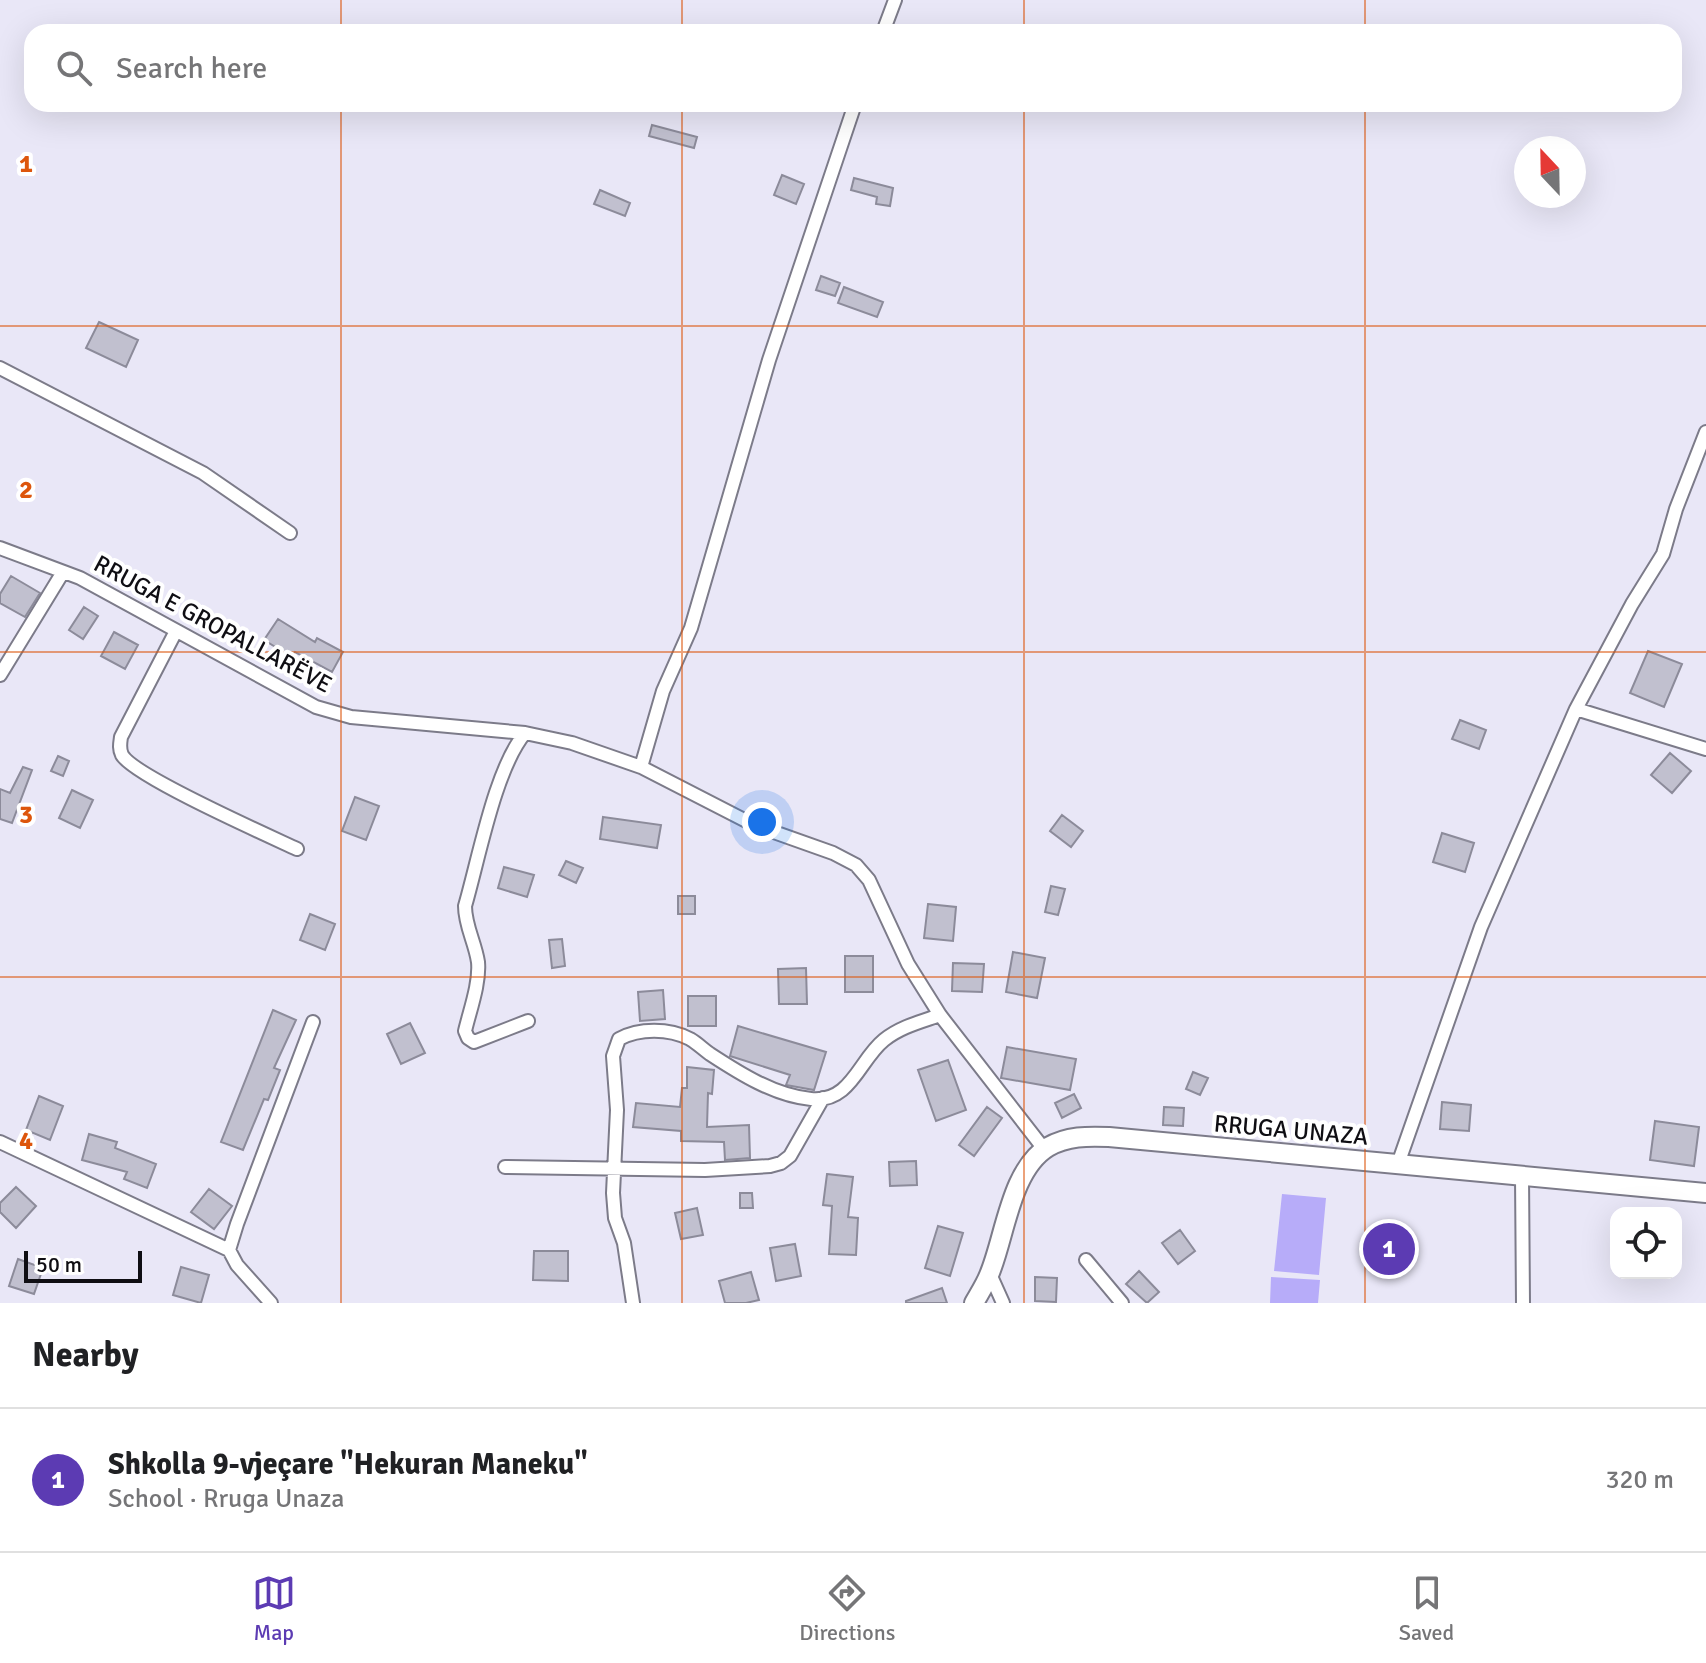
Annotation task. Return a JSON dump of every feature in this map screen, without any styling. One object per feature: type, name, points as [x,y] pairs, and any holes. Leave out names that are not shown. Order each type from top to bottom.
[{"type":"main road","name":"RRUGA UNAZA","points":[[1044,1149],[1071,1138],[1109,1137],[1706,1193]]},
{"type":"main road","points":[[974,1303],[990,1274],[1006,1217],[1021,1181],[1044,1149]]},
{"type":"street","points":[[886,24],[895,0]]},
{"type":"street","points":[[641,767],[663,691],[691,628],[769,360],[852,112]]},
{"type":"street","points":[[0,368],[203,473],[290,533]]},
{"type":"street","points":[[1398,1164],[1481,927],[1576,709],[1632,604],[1663,554],[1676,509],[1706,432]]},
{"type":"street","name":"RRUGA E GROPALLARËVE","points":[[0,548],[80,578],[316,707],[351,717],[525,733],[572,743],[641,767],[754,825],[833,853],[856,865],[869,880],[908,964],[940,1015],[1044,1149]]},
{"type":"street","points":[[0,675],[63,572]]},
{"type":"street","points":[[176,631],[121,737],[119,747],[123,757],[132,766],[181,793],[297,849]]},
{"type":"street","points":[[1576,709],[1706,749]]},
{"type":"street","points":[[525,733],[515,745],[498,790],[465,906],[478,970],[465,1031],[474,1042],[528,1021]]},
{"type":"street","points":[[633,1303],[624,1243],[615,1218],[613,1169],[617,1110],[614,1049],[619,1039],[644,1031],[678,1034],[768,1086],[811,1099],[838,1093],[851,1084],[880,1043],[912,1025],[940,1015]]},
{"type":"street","points":[[229,1250],[313,1022]]},
{"type":"street","points":[[505,1167],[705,1170],[781,1163],[790,1156],[823,1098]]},
{"type":"street","points":[[0,1142],[229,1250],[245,1276],[271,1303]]},
{"type":"street","points":[[1522,1176],[1523,1303]]},
{"type":"street","points":[[1086,1260],[1122,1303]]},
{"type":"street","points":[[990,1274],[1003,1303]]},
{"type":"shaded area","points":[[1282,1194],[1326,1198],[1319,1275],[1274,1271]]},
{"type":"shaded area","points":[[1271,1277],[1320,1280],[1318,1303],[1270,1303]]},
{"type":"building","points":[[652,125],[697,137],[694,148],[649,136]]},
{"type":"building","points":[[782,175],[804,184],[796,204],[774,195]]},
{"type":"building","points":[[854,178],[893,188],[890,206],[876,204],[877,197],[851,190]]},
{"type":"building","points":[[600,190],[630,203],[625,216],[594,204]]},
{"type":"building","points":[[821,276],[840,283],[835,296],[816,290]]},
{"type":"building","points":[[844,287],[883,302],[877,317],[838,303]]},
{"type":"building","points":[[99,322],[138,340],[126,367],[86,348]]},
{"type":"building","points":[[11,576],[40,593],[25,617],[0,603],[0,594]]},
{"type":"building","points":[[84,607],[98,616],[83,639],[69,630]]},
{"type":"building","points":[[278,619],[315,642],[317,638],[343,652],[332,672],[295,652],[292,657],[264,640]]},
{"type":"building","points":[[114,632],[138,645],[125,669],[101,656]]},
{"type":"building","points":[[1648,651],[1682,664],[1664,707],[1630,693]]},
{"type":"building","points":[[1460,720],[1486,730],[1479,749],[1452,739]]},
{"type":"building","points":[[1670,753],[1691,771],[1672,793],[1651,775]]},
{"type":"building","points":[[58,756],[69,761],[63,776],[51,771]]},
{"type":"building","points":[[23,767],[32,770],[12,823],[0,819],[0,789],[10,793]]},
{"type":"building","points":[[72,790],[93,800],[80,828],[59,818]]},
{"type":"building","points":[[355,797],[379,806],[366,840],[342,831]]},
{"type":"building","points":[[1062,815],[1083,831],[1071,847],[1050,831]]},
{"type":"building","points":[[603,817],[661,825],[657,848],[600,839]]},
{"type":"building","points":[[1442,833],[1474,843],[1465,872],[1433,862]]},
{"type":"building","points":[[566,861],[583,868],[576,883],[559,875]]},
{"type":"building","points":[[504,867],[534,875],[527,897],[498,888]]},
{"type":"building","points":[[1051,886],[1065,889],[1058,915],[1045,912]]},
{"type":"building","points":[[678,896],[695,896],[695,914],[678,914]]},
{"type":"building","points":[[928,904],[956,907],[953,941],[924,938]]},
{"type":"building","points":[[310,914],[335,924],[325,950],[300,940]]},
{"type":"building","points":[[562,939],[565,966],[552,968],[549,940]]},
{"type":"building","points":[[1013,952],[1045,958],[1037,998],[1006,992]]},
{"type":"building","points":[[845,956],[873,956],[873,992],[845,992]]},
{"type":"building","points":[[953,963],[984,964],[982,992],[952,991]]},
{"type":"building","points":[[806,968],[807,1004],[779,1004],[778,969]]},
{"type":"building","points":[[663,990],[665,1019],[640,1021],[638,992]]},
{"type":"building","points":[[688,996],[716,996],[716,1026],[688,1026]]},
{"type":"building","points":[[273,1010],[296,1020],[274,1068],[280,1070],[268,1100],[264,1099],[243,1150],[221,1142]]},
{"type":"building","points":[[410,1023],[425,1053],[401,1064],[387,1034]]},
{"type":"building","points":[[738,1026],[826,1052],[814,1090],[786,1085],[790,1075],[730,1056]]},
{"type":"building","points":[[1007,1047],[1076,1059],[1070,1090],[1001,1078]]},
{"type":"building","points":[[948,1060],[966,1110],[936,1121],[918,1070]]},
{"type":"building","points":[[687,1067],[714,1070],[712,1094],[708,1093],[707,1127],[749,1125],[750,1158],[725,1160],[724,1142],[681,1141],[681,1131],[633,1127],[636,1103],[680,1107],[682,1088],[687,1088]]},
{"type":"building","points":[[1193,1072],[1208,1078],[1200,1095],[1186,1089]]},
{"type":"building","points":[[1074,1094],[1081,1108],[1062,1118],[1055,1103]]},
{"type":"building","points":[[39,1096],[63,1106],[50,1140],[26,1130]]},
{"type":"building","points":[[1442,1102],[1471,1105],[1469,1131],[1440,1129]]},
{"type":"building","points":[[987,1107],[1002,1118],[974,1156],[959,1145]]},
{"type":"building","points":[[1164,1107],[1184,1108],[1183,1126],[1163,1125]]},
{"type":"building","points":[[1655,1121],[1699,1127],[1694,1166],[1650,1160]]},
{"type":"building","points":[[89,1134],[117,1142],[115,1148],[156,1164],[147,1188],[124,1179],[127,1172],[82,1160]]},
{"type":"building","points":[[916,1161],[917,1185],[890,1186],[889,1162]]},
{"type":"building","points":[[827,1174],[853,1177],[848,1217],[858,1218],[856,1255],[829,1254],[832,1206],[823,1205]]},
{"type":"building","points":[[16,1187],[36,1206],[16,1228],[0,1212],[0,1203]]},
{"type":"building","points":[[209,1189],[232,1206],[214,1229],[191,1212]]},
{"type":"building","points":[[740,1193],[752,1193],[753,1208],[740,1208]]},
{"type":"building","points":[[697,1208],[703,1235],[681,1239],[675,1213]]},
{"type":"building","points":[[938,1226],[963,1233],[950,1276],[925,1268]]},
{"type":"building","points":[[1180,1230],[1195,1251],[1178,1264],[1162,1243]]},
{"type":"building","points":[[795,1244],[801,1276],[776,1281],[770,1248]]},
{"type":"building","points":[[534,1251],[568,1251],[568,1281],[533,1280]]},
{"type":"building","points":[[18,1259],[43,1268],[34,1294],[9,1286]]},
{"type":"building","points":[[181,1267],[209,1275],[201,1303],[173,1295]]},
{"type":"building","points":[[1139,1271],[1159,1292],[1147,1303],[1126,1284]]},
{"type":"building","points":[[751,1272],[759,1300],[725,1303],[719,1281]]},
{"type":"building","points":[[1035,1277],[1057,1278],[1056,1302],[1035,1301]]},
{"type":"building","points":[[942,1288],[947,1303],[906,1303],[906,1301]]},
{"type":"place","name":"Shkolla 9-vjeçare \"Hekuran Maneku\"","points":[[1389,1249]]}]
